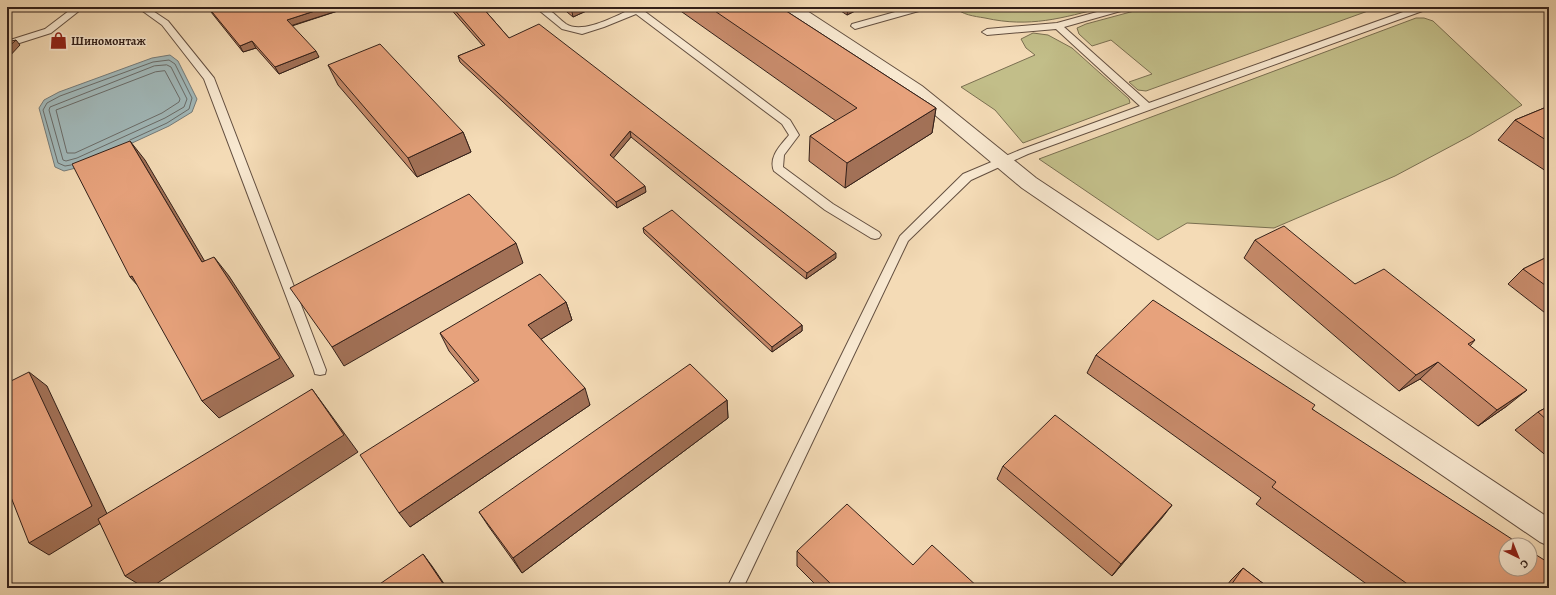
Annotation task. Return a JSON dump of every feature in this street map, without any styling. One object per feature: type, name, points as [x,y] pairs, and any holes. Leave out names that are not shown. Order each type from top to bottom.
[{"type":"street","points":[[790,7],[916,90],[1028,183],[1549,533]]},
{"type":"lane","points":[[7,44],[48,31],[80,7]]},
{"type":"lane","points":[[141,7],[165,23],[209,78],[320,370]]},
{"type":"lane","points":[[539,7],[565,27],[582,31],[637,10],[786,122],[794,135],[778,154],[778,168],[829,207],[875,235]]},
{"type":"lane","points":[[855,26],[924,7]]},
{"type":"lane","points":[[987,32],[1058,26],[1125,7]]},
{"type":"lane","points":[[735,588],[904,239],[967,177],[1002,161],[1147,107],[1425,7]]},
{"type":"lane","points":[[1058,26],[1147,107]]},
{"type":"shaded area","points":[[954,7],[1105,7],[1060,18],[1031,22],[1017,22],[972,16],[961,12]]},
{"type":"shaded area","points":[[1149,7],[1379,7],[1146,91],[1138,90],[1129,82],[1152,74],[1111,40],[1092,46],[1079,34],[1077,28],[1086,24]]},
{"type":"shaded area","points":[[1416,18],[1424,18],[1433,21],[1522,105],[1470,136],[1395,176],[1274,228],[1187,223],[1158,240],[1039,159]]},
{"type":"shaded area","points":[[1033,33],[1048,35],[1072,48],[1129,99],[1130,103],[1023,143],[995,110],[961,87],[1035,55],[1026,48],[1021,39]]},
{"type":"water","points":[[170,55],[178,61],[197,99],[192,112],[169,126],[80,167],[64,171],[55,167],[39,108],[44,100],[59,92],[152,58]]},
{"type":"building","points":[[208,7],[327,7],[287,20],[316,51],[275,67],[252,41],[240,46]]},
{"type":"building","points":[[452,7],[482,7],[509,38],[539,24],[836,253],[807,273],[630,131],[610,155],[645,186],[616,202],[458,56],[485,45]]},
{"type":"building","points":[[709,7],[780,7],[936,108],[847,163],[810,136],[857,108]]},
{"type":"building","points":[[16,40],[7,48],[7,42]]},
{"type":"building","points":[[380,44],[463,132],[408,158],[328,65]]},
{"type":"building","points":[[1549,106],[1549,142],[1515,120]]},
{"type":"building","points":[[130,141],[202,262],[214,257],[280,358],[202,401],[132,276],[130,277],[72,164]]},
{"type":"building","points":[[469,194],[516,243],[332,347],[290,288]]},
{"type":"building","points":[[672,210],[802,325],[772,347],[643,228]]},
{"type":"building","points":[[1284,226],[1355,284],[1384,269],[1475,340],[1468,344],[1527,390],[1497,410],[1438,362],[1416,375],[1255,240]]},
{"type":"building","points":[[1549,256],[1549,288],[1523,269]]},
{"type":"building","points":[[540,274],[566,302],[528,325],[585,388],[399,513],[360,455],[479,380],[440,333]]},
{"type":"building","points":[[1153,300],[1315,405],[1312,409],[1509,537],[1498,537],[1498,577],[1538,577],[1538,556],[1549,563],[1549,588],[1413,588],[1272,487],[1276,482],[1096,355]]},
{"type":"building","points":[[690,364],[727,400],[513,558],[479,512]]},
{"type":"building","points":[[29,372],[92,506],[29,543],[7,487],[7,383]]},
{"type":"building","points":[[312,389],[344,435],[125,576],[98,519]]},
{"type":"building","points":[[1549,406],[1549,422],[1538,412]]},
{"type":"building","points":[[1055,415],[1172,505],[1121,564],[1003,466]]},
{"type":"building","points":[[847,504],[913,565],[932,545],[979,588],[835,588],[797,551]]},
{"type":"building","points":[[423,554],[446,588],[374,588]]},
{"type":"building","points":[[1243,568],[1269,588],[1229,588]]},
{"type":"place","name":"Шиномонтаж","points":[[58,41]]}]
